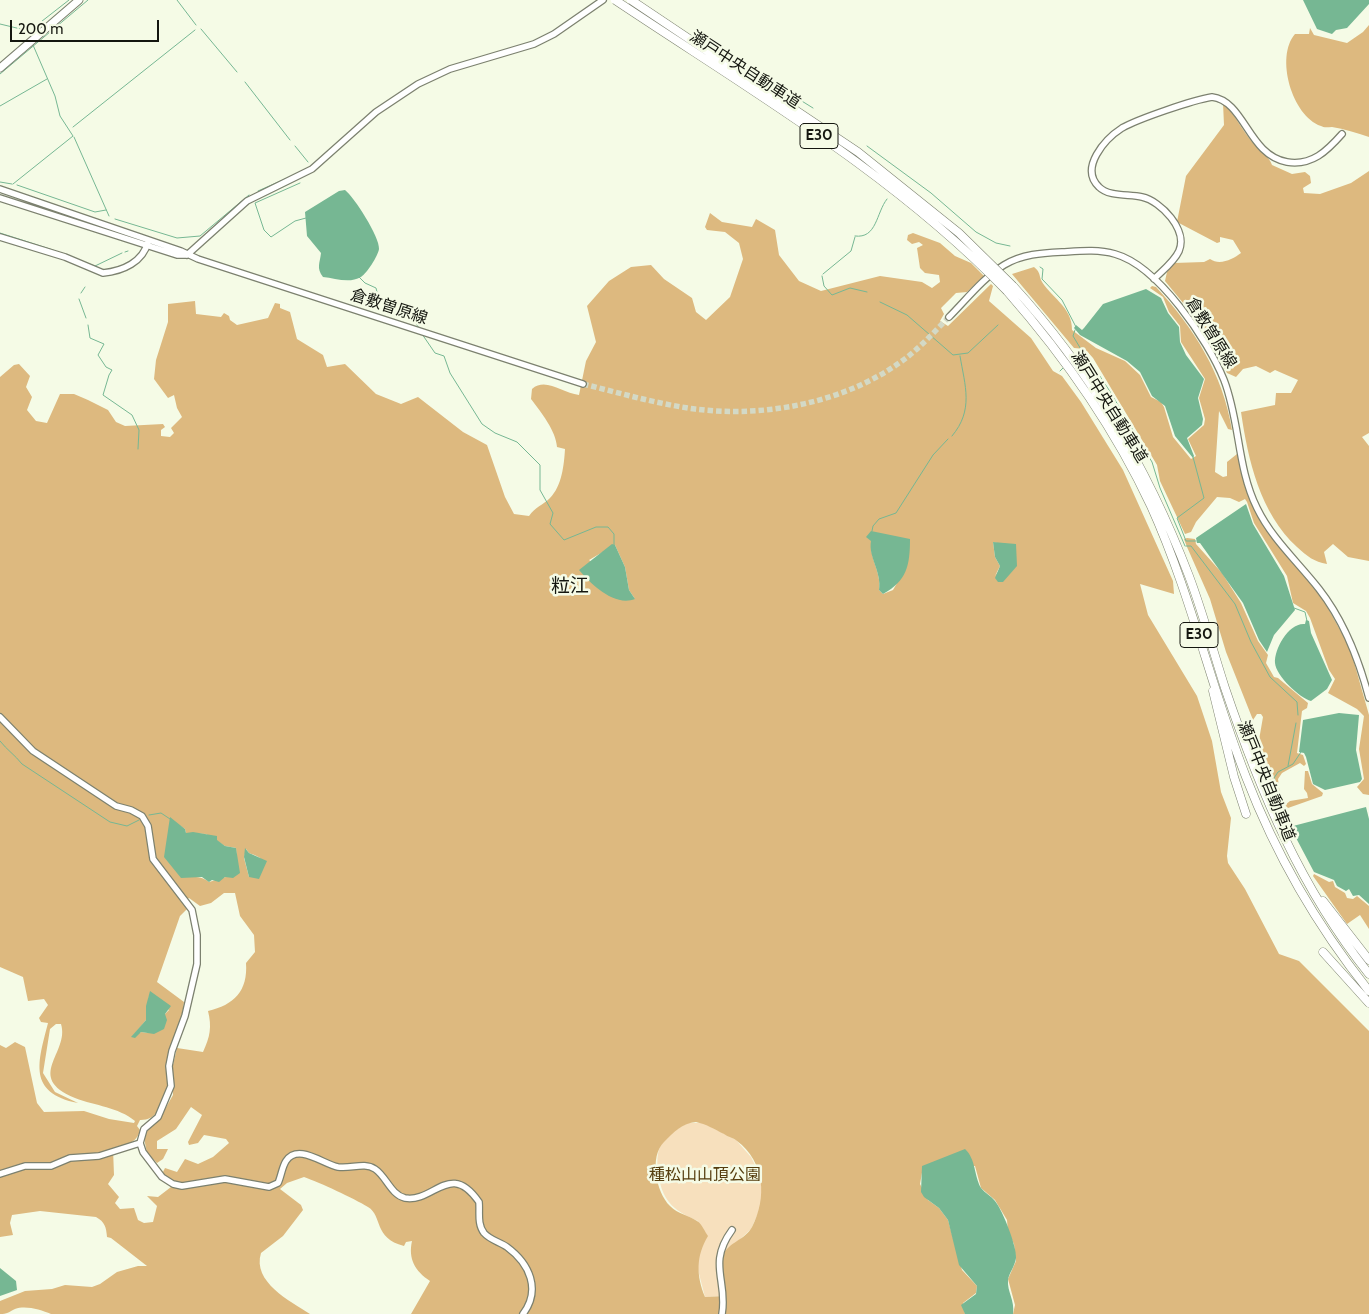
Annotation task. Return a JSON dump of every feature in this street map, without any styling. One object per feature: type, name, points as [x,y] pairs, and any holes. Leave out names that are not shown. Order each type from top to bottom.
[{"type":"highway","name":"瀬戸中央自動車道","points":[[615,0],[788,115],[885,183],[1010,289],[1078,379],[1136,476],[1166,542],[1191,608],[1245,775],[1280,854],[1328,936],[1369,990]]},
{"type":"highway","name":"瀬戸中央自動車道","points":[[630,0],[858,152],[952,227],[1063,344],[1105,404],[1159,503],[1190,579],[1253,768],[1274,817],[1301,872],[1336,929],[1369,974]]},
{"type":"highway","points":[[1212,677],[1215,702],[1246,814]]},
{"type":"highway","points":[[1301,872],[1369,960]]},
{"type":"highway","points":[[1323,952],[1369,1003]]},
{"type":"main road","points":[[0,68],[78,0]]},
{"type":"street","points":[[187,255],[247,200],[312,169],[376,112],[418,84],[450,69],[534,44],[550,36],[603,0]]},
{"type":"street","points":[[1154,279],[1180,249],[1181,242],[1177,227],[1156,202],[1142,196],[1102,190],[1091,174],[1091,167],[1099,151],[1120,129],[1212,97],[1226,101],[1261,148],[1274,158],[1283,161],[1301,163],[1312,160],[1322,154],[1342,134]]},
{"type":"street","name":"倉敷曽原線","points":[[0,189],[177,255],[187,255],[584,384]]},
{"type":"street","name":"倉敷曽原線","points":[[0,198],[148,243]]},
{"type":"street","points":[[0,237],[65,257],[104,273],[136,262],[143,255],[148,243]]},
{"type":"street","name":"倉敷曽原線","points":[[949,317],[995,272],[1013,260],[1031,255],[1095,251],[1115,253],[1134,262],[1154,279],[1186,314],[1217,365],[1234,409],[1243,468],[1257,508],[1276,538],[1321,591],[1332,608],[1353,648],[1369,698]]},
{"type":"street","points":[[0,717],[33,751],[116,806],[131,810],[142,816],[148,826],[153,859],[187,903],[195,919],[197,964],[185,1016],[172,1051],[169,1066],[171,1086],[158,1117],[144,1129],[140,1144],[152,1166],[162,1177],[182,1186],[225,1180],[274,1186],[278,1183],[284,1163],[296,1154],[305,1154],[339,1167],[371,1167],[381,1173],[396,1192],[407,1198],[453,1183],[462,1186],[479,1202],[479,1224],[484,1233],[515,1255],[526,1266],[532,1280],[533,1294],[523,1314]]},
{"type":"street","points":[[0,1174],[25,1166],[51,1166],[70,1158],[99,1156],[140,1144]]},
{"type":"street","points":[[722,1314],[723,1293],[718,1265],[723,1244],[732,1230]]},
{"type":"green space","name":"種松山山頂公園","points":[[688,1123],[704,1123],[736,1140],[751,1157],[760,1175],[763,1197],[760,1209],[751,1229],[734,1245],[722,1272],[726,1296],[705,1297],[697,1266],[701,1248],[698,1221],[677,1210],[667,1200],[659,1178],[657,1159],[661,1144],[671,1133]]},
{"type":"shaded area","points":[[1303,0],[1369,0],[1369,4],[1347,28],[1336,30],[1332,34],[1317,29]]},
{"type":"shaded area","points":[[1369,25],[1369,137],[1332,127],[1323,127],[1311,120],[1302,111],[1295,99],[1287,71],[1287,57],[1289,44],[1295,34],[1309,34],[1310,28],[1314,35],[1347,43],[1363,32]]},
{"type":"shaded area","points":[[1223,103],[1272,165],[1292,174],[1305,172],[1310,176],[1311,183],[1303,188],[1304,193],[1320,194],[1351,183],[1369,171],[1369,433],[1362,437],[1369,446],[1369,561],[1348,557],[1333,544],[1324,552],[1327,564],[1318,562],[1304,553],[1284,533],[1265,502],[1258,485],[1252,467],[1241,412],[1275,405],[1276,393],[1291,393],[1298,380],[1275,370],[1270,373],[1256,366],[1243,369],[1236,377],[1227,373],[1202,326],[1165,281],[1167,272],[1174,263],[1204,262],[1210,259],[1222,262],[1241,253],[1233,240],[1220,237],[1220,242],[1217,243],[1177,222],[1186,176],[1224,125]]},
{"type":"shaded area","points":[[345,190],[366,218],[379,249],[374,260],[363,275],[352,280],[323,277],[319,265],[321,253],[307,236],[305,212],[339,191]]},
{"type":"shaded area","points":[[710,213],[722,222],[752,227],[756,219],[775,230],[779,255],[799,281],[821,291],[880,276],[922,282],[932,288],[940,282],[939,275],[925,273],[920,268],[917,248],[923,245],[919,242],[912,244],[907,240],[908,235],[913,233],[940,243],[955,256],[971,263],[984,276],[967,292],[956,293],[941,308],[944,314],[940,321],[948,326],[991,284],[993,286],[989,301],[1031,338],[1053,371],[1062,376],[1081,402],[1123,470],[1173,581],[1174,594],[1140,584],[1148,615],[1197,696],[1212,741],[1221,792],[1231,818],[1228,863],[1245,889],[1279,954],[1299,961],[1369,1031],[1369,1314],[1013,1314],[1015,1305],[1008,1279],[1016,1261],[1014,1244],[1008,1232],[1007,1220],[995,1200],[981,1188],[975,1166],[923,1167],[920,1184],[928,1200],[939,1208],[948,1220],[962,1270],[977,1286],[976,1293],[963,1303],[965,1314],[411,1314],[430,1281],[420,1273],[414,1264],[411,1253],[412,1241],[406,1242],[404,1246],[387,1238],[373,1211],[368,1207],[304,1177],[287,1183],[280,1189],[301,1205],[303,1210],[283,1236],[261,1253],[260,1263],[262,1273],[267,1282],[283,1297],[310,1314],[51,1314],[29,1308],[19,1308],[0,1314],[0,1301],[25,1291],[52,1289],[65,1285],[92,1287],[100,1284],[117,1272],[138,1266],[147,1266],[111,1238],[107,1237],[104,1225],[96,1217],[40,1211],[12,1215],[10,1223],[13,1235],[0,1237],[0,1045],[6,1048],[15,1042],[25,1047],[37,1103],[44,1112],[84,1111],[109,1119],[134,1123],[135,1121],[114,1110],[75,1098],[60,1090],[53,1082],[52,1064],[60,1045],[62,1035],[61,1024],[56,1024],[50,1029],[43,1073],[55,1092],[78,1103],[50,1092],[43,1084],[40,1074],[41,1051],[48,1023],[41,1022],[39,1018],[48,1005],[44,999],[28,1001],[23,977],[0,967],[0,377],[14,365],[19,364],[30,376],[26,387],[32,397],[27,410],[36,421],[47,423],[60,394],[74,394],[108,410],[116,422],[125,426],[163,424],[165,427],[161,430],[161,436],[170,437],[174,433],[171,428],[182,417],[177,408],[174,395],[168,398],[154,379],[156,360],[168,322],[168,304],[195,301],[196,314],[221,317],[224,313],[237,325],[268,318],[275,303],[280,304],[280,308],[290,312],[297,339],[323,355],[327,367],[345,364],[376,394],[401,404],[418,397],[463,432],[487,445],[505,497],[514,514],[529,516],[550,498],[557,488],[563,468],[565,449],[557,447],[551,428],[531,399],[532,389],[537,386],[549,385],[579,395],[586,361],[596,342],[587,306],[609,281],[631,267],[651,265],[664,279],[692,298],[696,312],[706,320],[730,297],[743,259],[739,243],[725,232],[707,230],[705,227]],"holes":[[[869,538],[907,566],[893,590],[883,594],[879,590],[879,577],[871,547],[872,541]],[[993,542],[1014,547],[995,576],[1000,566],[995,557]],[[615,545],[625,567],[629,590],[635,599],[589,560]],[[179,825],[185,829],[186,833],[206,834],[225,846],[236,848],[237,861],[229,876],[209,882],[178,870],[172,864]],[[246,849],[249,853],[260,858],[264,864],[260,874],[249,877],[244,858]],[[224,893],[235,893],[240,916],[254,935],[255,952],[246,963],[245,981],[238,995],[225,1005],[208,1011],[210,1032],[203,1052],[177,1048],[172,1069],[173,1095],[160,1118],[146,1130],[144,1138],[147,1153],[157,1163],[163,1159],[168,1149],[157,1149],[157,1141],[176,1129],[191,1107],[202,1115],[188,1142],[189,1145],[198,1143],[204,1135],[226,1139],[229,1143],[213,1157],[198,1164],[185,1159],[177,1172],[165,1168],[163,1172],[171,1187],[158,1197],[147,1196],[157,1206],[153,1222],[144,1223],[138,1220],[134,1208],[120,1209],[115,1203],[119,1197],[108,1184],[114,1175],[113,1149],[133,1141],[140,1130],[137,1126],[140,1120],[150,1118],[158,1112],[163,1103],[173,1040],[184,1002],[157,982],[180,916],[187,909],[184,902],[189,898],[200,906],[211,903]],[[149,996],[169,1010],[165,1014],[165,1022],[148,1033],[141,1032],[132,1037],[146,1020]],[[696,1122],[736,1140],[753,1159],[761,1181],[760,1204],[752,1227],[729,1247],[723,1255],[722,1270],[726,1296],[705,1297],[700,1281],[699,1258],[708,1236],[699,1222],[670,1206],[665,1200],[658,1184],[656,1165],[659,1148],[682,1126]]]},
{"type":"shaded area","points":[[1034,267],[1045,286],[1065,308],[1069,315],[1072,330],[1096,348],[1125,361],[1140,375],[1151,397],[1161,402],[1164,407],[1173,437],[1191,459],[1196,456],[1188,439],[1204,425],[1205,419],[1199,398],[1205,379],[1181,342],[1180,326],[1169,312],[1163,297],[1150,288],[1152,286],[1156,287],[1170,303],[1194,335],[1205,353],[1222,390],[1232,430],[1228,429],[1219,411],[1215,472],[1223,477],[1227,476],[1227,462],[1237,454],[1262,523],[1324,601],[1350,648],[1369,715],[1369,795],[1363,794],[1357,787],[1364,779],[1359,749],[1364,716],[1357,709],[1328,693],[1335,679],[1329,670],[1310,618],[1306,611],[1293,603],[1287,576],[1254,523],[1247,502],[1245,499],[1239,502],[1230,498],[1217,497],[1196,522],[1191,532],[1185,534],[1160,481],[1157,465],[1093,358],[1085,349],[1074,348],[1012,274]]},
{"type":"shaded area","points":[[1146,289],[1161,298],[1168,313],[1179,327],[1180,342],[1186,355],[1204,379],[1198,398],[1203,419],[1202,425],[1187,438],[1194,456],[1193,458],[1175,436],[1165,406],[1152,396],[1140,372],[1127,361],[1080,335],[1074,328],[1076,325],[1082,330],[1103,304]]},
{"type":"shaded area","points":[[1246,504],[1253,524],[1284,576],[1295,610],[1274,635],[1267,652],[1259,640],[1243,603],[1200,543],[1197,543],[1196,538]]},
{"type":"shaded area","points":[[871,531],[910,539],[906,571],[897,584],[883,594],[879,590],[879,577],[871,553],[871,541],[866,537]]},
{"type":"shaded area","points":[[1184,539],[1195,539],[1196,544],[1222,573],[1241,603],[1258,641],[1268,655],[1266,663],[1274,677],[1278,678],[1308,703],[1307,708],[1302,711],[1297,753],[1303,755],[1306,764],[1304,766],[1300,763],[1282,773],[1278,779],[1280,796],[1275,800],[1258,765],[1264,760],[1259,740],[1263,717],[1261,714],[1257,714],[1253,720],[1226,652],[1210,599]]},
{"type":"shaded area","points":[[993,542],[1016,544],[1017,566],[1003,582],[998,582],[995,578],[1000,566],[995,557]]},
{"type":"shaded area","points":[[612,544],[615,545],[625,567],[629,590],[635,599],[627,601],[611,597],[590,582],[579,570]]},
{"type":"shaded area","points":[[1306,620],[1309,621],[1311,633],[1332,680],[1327,689],[1311,701],[1301,696],[1289,686],[1276,668],[1275,663],[1277,651],[1288,632],[1293,627],[1305,624]]},
{"type":"shaded area","points":[[1339,713],[1359,715],[1356,750],[1362,779],[1360,782],[1325,790],[1313,784],[1306,757],[1304,753],[1299,752],[1303,720]]},
{"type":"shaded area","points":[[1305,771],[1308,771],[1312,784],[1323,793],[1322,796],[1288,808],[1285,805],[1290,801],[1308,798],[1304,789]]},
{"type":"shaded area","points":[[1366,807],[1369,819],[1369,904],[1359,895],[1353,896],[1349,889],[1346,891],[1337,886],[1334,880],[1314,872],[1285,817],[1288,816],[1293,826]]},
{"type":"shaded area","points":[[170,817],[185,829],[186,833],[193,832],[217,836],[217,840],[225,846],[236,848],[240,873],[233,878],[225,877],[219,882],[212,880],[209,882],[202,877],[181,878],[164,857]]},
{"type":"shaded area","points":[[245,848],[249,853],[267,861],[259,879],[249,877],[244,857]]},
{"type":"shaded area","points":[[1314,874],[1329,882],[1333,881],[1335,887],[1345,893],[1347,898],[1353,899],[1357,896],[1369,906],[1369,929],[1360,915],[1347,924],[1313,876]]},
{"type":"shaded area","points":[[150,991],[171,1006],[165,1014],[167,1020],[164,1029],[154,1034],[141,1032],[135,1038],[131,1037],[146,1020],[146,1006]]},
{"type":"shaded area","points":[[965,1149],[969,1153],[981,1188],[995,1201],[1002,1213],[1014,1246],[1016,1258],[1008,1280],[1013,1314],[965,1314],[961,1305],[976,1294],[977,1286],[959,1265],[948,1220],[939,1208],[924,1197],[921,1192],[922,1166]]},
{"type":"shaded area","points":[[0,1268],[16,1281],[17,1290],[0,1296]]},
{"type":"waterway","points":[[0,24],[25,30],[30,25],[37,25],[69,0]]},
{"type":"waterway","points":[[0,74],[88,0]]},
{"type":"waterway","points":[[177,0],[196,25]]},
{"type":"waterway","points":[[201,29],[237,72]]},
{"type":"waterway","points":[[73,127],[195,30]]},
{"type":"waterway","points":[[13,184],[73,136],[60,116],[55,96],[33,45]]},
{"type":"waterway","points":[[723,52],[813,108]]},
{"type":"waterway","points":[[0,106],[47,79]]},
{"type":"waterway","points":[[245,82],[290,140]]},
{"type":"waterway","points":[[74,137],[109,216]]},
{"type":"waterway","points":[[295,146],[308,162]]},
{"type":"waterway","points":[[867,146],[931,193],[976,232],[996,243],[1010,246]]},
{"type":"waterway","points":[[258,191],[285,179]]},
{"type":"waterway","points":[[0,182],[12,184]]},
{"type":"waterway","points":[[300,183],[255,203],[264,230],[271,237],[295,221],[306,218]]},
{"type":"waterway","points":[[17,185],[95,212],[106,210]]},
{"type":"waterway","points":[[115,219],[177,238],[200,236],[249,195]]},
{"type":"waterway","points":[[855,236],[862,236],[872,229],[887,199]]},
{"type":"waterway","points":[[0,233],[95,266],[122,253]]},
{"type":"waterway","points":[[823,274],[851,251],[855,237]]},
{"type":"waterway","points":[[1040,267],[1043,269],[1042,279],[1062,300],[1076,327]]},
{"type":"waterway","points":[[822,276],[824,286],[832,295],[850,288],[867,292]]},
{"type":"waterway","points":[[359,277],[365,283],[376,288],[379,300],[383,301]]},
{"type":"waterway","points":[[81,293],[85,287]]},
{"type":"waterway","points":[[79,299],[86,318]]},
{"type":"waterway","points":[[880,302],[907,315],[953,355],[968,353],[998,325]]},
{"type":"waterway","points":[[401,307],[410,315],[419,328]]},
{"type":"waterway","points":[[88,325],[90,338],[104,344],[98,355],[106,367],[112,370],[103,395],[132,415],[139,430],[138,449]]},
{"type":"waterway","points":[[1075,330],[1073,336],[1082,351]]},
{"type":"waterway","points":[[422,334],[435,353],[444,356],[450,373],[482,424],[495,433],[517,442],[540,465],[540,490],[553,513],[550,524],[564,540],[596,527],[608,527],[614,534],[614,546]]},
{"type":"waterway","points":[[1084,352],[1152,462],[1160,488],[1185,546]]},
{"type":"waterway","points":[[1077,358],[1084,353]]},
{"type":"waterway","points":[[952,436],[959,426],[966,407],[960,356]]},
{"type":"waterway","points":[[1060,371],[1063,368]]},
{"type":"waterway","points":[[872,531],[873,526],[879,519],[896,513],[933,455],[948,439]]},
{"type":"waterway","points":[[1193,457],[1204,498],[1177,518],[1186,541],[1196,541]]},
{"type":"waterway","points":[[1186,546],[1191,546],[1235,604],[1251,642],[1270,677],[1297,702],[1298,715]]},
{"type":"waterway","points":[[1294,608],[1305,612],[1307,621]]},
{"type":"waterway","points":[[1288,766],[1296,723]]},
{"type":"waterway","points":[[0,741],[22,764],[110,822],[127,826],[139,820]]},
{"type":"waterway","points":[[1287,818],[1274,778],[1278,772],[1293,764],[1301,752]]},
{"type":"waterway","points":[[149,815],[161,813],[170,819]]},
{"type":"tunnel","points":[[583,384],[695,409],[721,411],[776,409],[829,397],[879,375],[902,361],[949,317]]},
{"type":"district","name":"粒江","points":[[570,586]]}]
